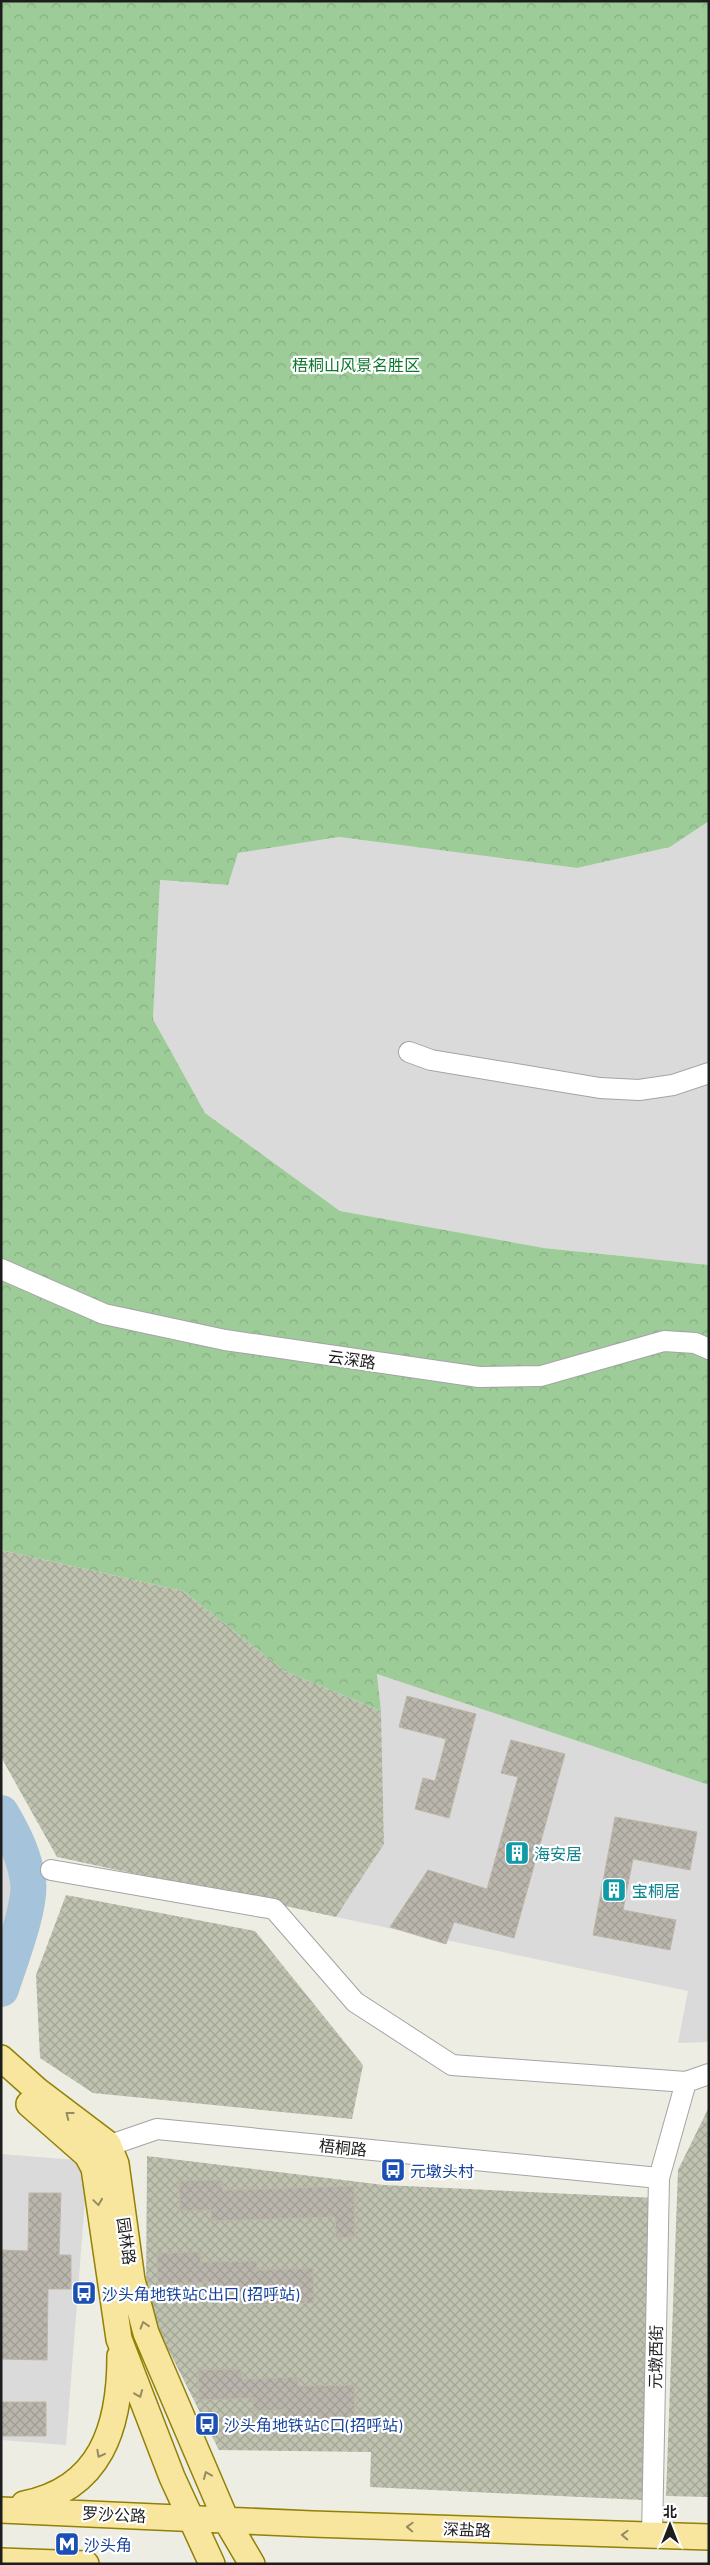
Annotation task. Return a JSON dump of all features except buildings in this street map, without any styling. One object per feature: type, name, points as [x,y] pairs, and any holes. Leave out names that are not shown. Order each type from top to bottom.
[{"type":"main road","points":[[1,2058],[38,2091],[98,2150]]},
{"type":"main road","name":"园林路","points":[[1,2079],[116,2164],[132,2280],[146,2333],[226,2520],[252,2564]]},
{"type":"main road","name":"园林路","points":[[98,2150],[94,2168],[120,2339],[137,2388],[190,2518],[212,2564]]},
{"type":"main road","points":[[1,2509],[34,2502],[58,2494],[78,2481],[96,2462],[106,2444],[118,2401],[120,2339]]},
{"type":"main road","name":"罗沙公路","points":[[1,2509],[226,2520]]},
{"type":"main road","name":"深盐路","points":[[226,2520],[709,2537]]},
{"type":"main road","points":[[1,2560],[86,2564]]},
{"type":"street","points":[[409,1052],[431,1060],[600,1088],[638,1090],[673,1085],[709,1073]]},
{"type":"street","name":"云深路","points":[[1,1269],[104,1314],[224,1340],[479,1377],[541,1376],[664,1341],[695,1343],[709,1349]]},
{"type":"street","points":[[51,1870],[274,1909],[355,2002],[452,2066],[686,2082],[709,2074]]},
{"type":"street","points":[[659,2178],[686,2082]]},
{"type":"street","name":"梧桐路","points":[[98,2150],[157,2128],[659,2178]]},
{"type":"street","name":"元墩西街","points":[[652,2536],[659,2178]]},
{"type":"shaded area","points":[[709,821],[709,1265],[544,1248],[340,1211],[205,1113],[153,1019],[159,880],[227,885],[238,853],[339,837],[577,868],[670,847]]},
{"type":"shaded area","points":[[1,1550],[183,1591],[285,1671],[381,1711],[384,1844],[336,1917],[57,1857],[1,1757]]},
{"type":"shaded area","points":[[377,1674],[709,1785],[709,2042],[678,2043],[688,1991],[336,1917],[384,1844],[381,1711]]},
{"type":"shaded area","points":[[1,1850],[17,1889],[1,1934]]},
{"type":"shaded area","points":[[66,1895],[255,1931],[363,2065],[352,2119],[93,2093],[40,2058],[36,1975]]},
{"type":"shaded area","points":[[709,2107],[709,2497],[666,2496],[678,2170]]},
{"type":"shaded area","points":[[1,2154],[88,2161],[66,2445],[1,2440]]},
{"type":"shaded area","points":[[147,2156],[384,2185],[657,2198],[642,2500],[370,2487],[371,2452],[219,2450],[146,2305]]},
{"type":"green space","name":"梧桐山风景名胜区","points":[[1,1],[709,1],[709,821],[670,847],[577,868],[339,837],[238,853],[228,885],[160,880],[153,1019],[205,1113],[340,1211],[544,1248],[709,1265],[709,1785],[377,1674],[381,1711],[285,1671],[183,1591],[1,1550]]},
{"type":"waterway","points":[[1,1813],[21,1854],[28,1881],[27,1904],[1,1989]]},
{"type":"place","name":"海安居","points":[[517,1853]]},
{"type":"place","name":"宝桐居","points":[[614,1890]]},
{"type":"place","name":"元墩头村","points":[[393,2170]]},
{"type":"place","name":"沙头角地铁站C出口 (招呼站)","points":[[84,2293]]},
{"type":"place","name":"沙头角地铁站C口(招呼站)","points":[[207,2424]]},
{"type":"place","name":"沙头角","points":[[67,2544]]}]
